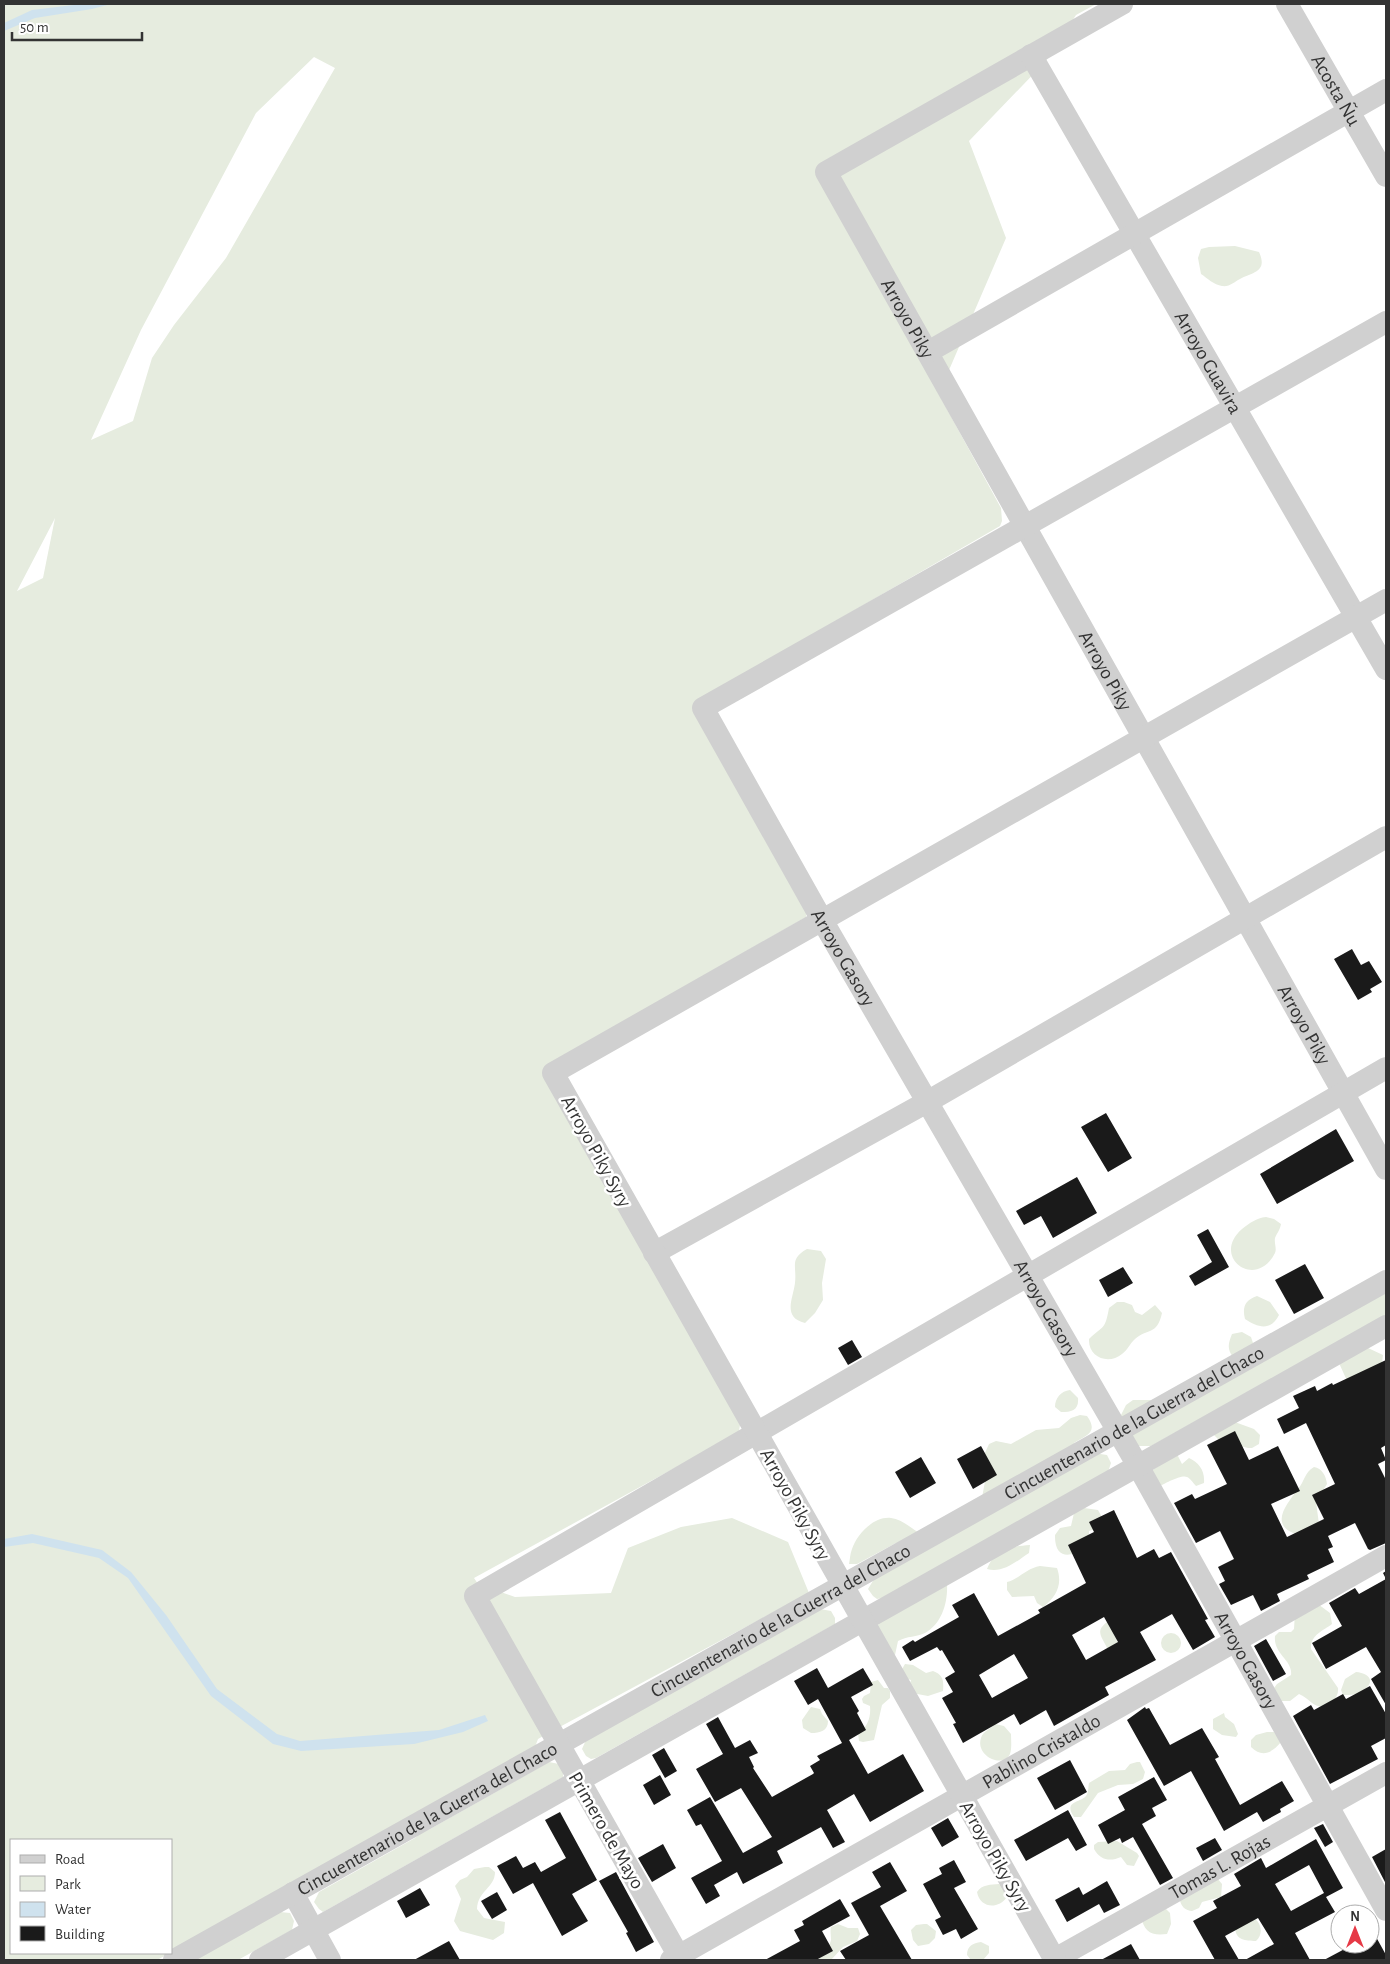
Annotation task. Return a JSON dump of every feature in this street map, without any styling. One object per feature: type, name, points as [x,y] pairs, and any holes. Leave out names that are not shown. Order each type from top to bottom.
[{"type":"street","points":[[1031,55],[1122,4]]},
{"type":"street","name":"Acosta Ñu","points":[[1287,4],[1386,176]]},
{"type":"street","name":"Arroyo Piky","points":[[1031,55],[826,172],[1386,1169]]},
{"type":"street","name":"Arroyo Guavira","points":[[1031,55],[1386,670]]},
{"type":"street","points":[[928,352],[1386,90]]},
{"type":"street","points":[[1025,526],[1386,322]]},
{"type":"street","name":"Arroyo Gasory","points":[[1025,526],[703,708],[822,920],[1237,1640],[1386,1910]]},
{"type":"street","points":[[822,920],[1386,600]]},
{"type":"street","points":[[654,1253],[927,1102],[1386,837]]},
{"type":"street","name":"Arroyo Piky Syry","points":[[822,920],[553,1073],[1054,1960]]},
{"type":"street","points":[[756,1433],[1386,1068]]},
{"type":"street","name":"Cincuentenario de la Guerra del Chaco","points":[[174,1960],[1386,1281]]},
{"type":"street","name":"Cincuentenario de la Guerra del Chaco","points":[[260,1960],[1386,1326]]},
{"type":"street","name":"Primero de Mayo","points":[[677,1959],[475,1596],[756,1433]]},
{"type":"street","name":"Pablino Cristaldo","points":[[677,1959],[1386,1556]]},
{"type":"street","name":"Tomas L. Rojas","points":[[1054,1960],[1386,1773]]},
{"type":"street","points":[[293,1893],[330,1960]]},
{"type":"green space","points":[[4,4],[1096,4],[1076,15],[1046,61],[969,141],[1006,238],[943,384],[937,391],[1001,508],[1002,521],[1000,526],[703,698],[807,912],[806,917],[553,1062],[740,1425],[739,1431],[733,1436],[474,1578],[478,1584],[515,1597],[611,1593],[628,1548],[681,1527],[732,1518],[788,1542],[809,1593],[538,1739],[535,1747],[172,1951],[172,1839],[10,1839],[10,1954],[168,1954],[157,1960],[4,1960]],"holes":[[[314,57],[335,68],[226,258],[174,325],[152,358],[133,421],[91,440],[141,330],[256,113]],[[55,518],[43,578],[17,591]]]},
{"type":"green space","points":[[1235,246],[1259,252],[1262,264],[1258,270],[1225,286],[1216,284],[1201,274],[1198,258],[1201,249]]},
{"type":"green space","points":[[1266,1217],[1274,1219],[1281,1224],[1275,1238],[1275,1253],[1267,1264],[1257,1269],[1239,1266],[1233,1259],[1231,1250],[1233,1240],[1242,1229],[1256,1220]]},
{"type":"green space","points":[[807,1249],[821,1251],[826,1259],[822,1283],[823,1300],[815,1313],[805,1323],[793,1316],[791,1301],[795,1283],[795,1263],[798,1256]]},
{"type":"green space","points":[[1386,1291],[1386,1316],[1151,1446],[1127,1446],[1119,1419],[1126,1405],[1133,1400],[1152,1400]]},
{"type":"green space","points":[[1257,1296],[1270,1302],[1279,1315],[1268,1326],[1259,1326],[1245,1319],[1245,1304]]},
{"type":"green space","points":[[1117,1302],[1132,1305],[1135,1312],[1142,1315],[1155,1305],[1162,1313],[1160,1320],[1154,1328],[1135,1339],[1117,1357],[1111,1359],[1100,1358],[1092,1351],[1089,1339],[1103,1326],[1109,1308]]},
{"type":"green space","points":[[1242,1332],[1251,1337],[1253,1343],[1233,1357],[1229,1349],[1232,1334]]},
{"type":"green space","points":[[1368,1348],[1383,1355],[1382,1363],[1348,1383],[1339,1363]]},
{"type":"green space","points":[[1070,1390],[1078,1398],[1076,1408],[1071,1411],[1061,1412],[1055,1407],[1057,1398],[1061,1393]]},
{"type":"green space","points":[[1080,1415],[1087,1416],[1092,1426],[1090,1433],[1074,1443],[1073,1450],[1107,1455],[1111,1463],[1108,1472],[947,1584],[943,1612],[931,1629],[925,1633],[898,1641],[895,1655],[875,1647],[882,1598],[877,1599],[868,1589],[896,1543],[857,1564],[849,1564],[854,1543],[862,1532],[878,1520],[891,1518],[902,1522],[919,1533],[981,1503],[986,1476],[984,1455],[989,1444],[996,1441],[1011,1444],[1036,1430],[1059,1428],[1071,1418]]},
{"type":"green space","points":[[1232,1421],[1254,1429],[1260,1435],[1259,1444],[1248,1448],[1219,1440],[1214,1435]]},
{"type":"green space","points":[[1177,1454],[1182,1464],[1189,1458],[1196,1462],[1202,1471],[1204,1483],[1196,1486],[1185,1476],[1159,1487],[1148,1473]]},
{"type":"green space","points":[[1314,1467],[1323,1473],[1327,1484],[1316,1502],[1319,1524],[1299,1535],[1289,1531],[1284,1526],[1282,1514],[1306,1474]]},
{"type":"green space","points":[[1084,1508],[1098,1510],[1103,1519],[1098,1528],[1089,1531],[1088,1539],[1078,1551],[1066,1555],[1060,1552],[1056,1546],[1055,1535],[1060,1528],[1071,1526],[1074,1513]]},
{"type":"green space","points":[[1030,1545],[1029,1553],[1009,1566],[998,1570],[987,1569],[995,1557],[1004,1550]]},
{"type":"green space","points":[[1040,1566],[1057,1568],[1059,1585],[1052,1599],[1043,1607],[1037,1603],[1034,1596],[1012,1597],[1007,1590],[1007,1582]]},
{"type":"green space","points":[[1318,1604],[1330,1613],[1332,1624],[1315,1637],[1311,1644],[1311,1649],[1338,1688],[1336,1697],[1324,1707],[1316,1706],[1299,1694],[1290,1701],[1279,1701],[1274,1688],[1291,1675],[1291,1670],[1277,1648],[1275,1636],[1279,1632],[1291,1632],[1294,1629],[1295,1613]]},
{"type":"green space","points":[[820,1609],[831,1611],[835,1618],[835,1624],[596,1758],[591,1759],[586,1756],[582,1749],[586,1740]]},
{"type":"green space","points":[[1110,1620],[1119,1647],[1108,1650],[1100,1631]]},
{"type":"green space","points":[[1171,1633],[1178,1636],[1181,1643],[1178,1650],[1171,1653],[1164,1650],[1161,1643],[1164,1636]]},
{"type":"green space","points":[[905,1664],[913,1665],[926,1673],[933,1671],[939,1674],[943,1681],[943,1691],[928,1696],[912,1693],[909,1687],[911,1680],[904,1678],[901,1671]]},
{"type":"green space","points":[[1356,1672],[1367,1675],[1370,1683],[1359,1693],[1343,1695],[1341,1690],[1345,1679]]},
{"type":"green space","points":[[878,1680],[884,1688],[888,1688],[890,1691],[890,1698],[882,1705],[874,1740],[859,1741],[858,1733],[866,1725],[870,1714],[870,1706],[863,1703],[862,1699],[870,1693],[871,1682]]},
{"type":"green space","points":[[811,1707],[820,1709],[828,1721],[827,1727],[823,1731],[811,1733],[803,1728],[802,1720]]},
{"type":"green space","points":[[1224,1713],[1225,1717],[1234,1724],[1238,1734],[1236,1737],[1222,1735],[1213,1729],[1213,1719]]},
{"type":"green space","points":[[995,1724],[1004,1726],[1011,1734],[1010,1754],[1002,1760],[996,1760],[986,1755],[980,1744],[983,1734]]},
{"type":"green space","points":[[1274,1732],[1281,1742],[1278,1746],[1267,1753],[1259,1752],[1251,1747],[1251,1740],[1256,1735]]},
{"type":"green space","points":[[549,1762],[559,1764],[563,1771],[563,1777],[323,1912],[314,1902],[319,1892]]},
{"type":"green space","points":[[1140,1762],[1145,1772],[1143,1779],[1133,1784],[1118,1785],[1098,1793],[1081,1817],[1074,1817],[1070,1808],[1071,1805],[1086,1796],[1089,1783],[1109,1771],[1125,1770],[1130,1764]]},
{"type":"green space","points":[[1117,1841],[1137,1853],[1139,1856],[1134,1866],[1127,1865],[1121,1857],[1109,1860],[1102,1858],[1094,1849],[1094,1845],[1098,1842]]},
{"type":"green space","points":[[489,1867],[495,1872],[492,1882],[480,1897],[477,1909],[484,1918],[505,1922],[504,1933],[493,1940],[460,1931],[454,1921],[461,1899],[455,1886],[474,1869]]},
{"type":"green space","points":[[1217,1878],[1222,1884],[1221,1897],[1202,1902],[1199,1908],[1192,1911],[1182,1906],[1180,1899]]},
{"type":"green space","points":[[999,1884],[1005,1888],[1007,1897],[999,1904],[985,1904],[977,1892],[979,1889],[987,1885]]},
{"type":"green space","points":[[1166,1909],[1170,1913],[1171,1924],[1167,1934],[1149,1932],[1144,1926],[1141,1916]]},
{"type":"green space","points":[[280,1912],[290,1913],[294,1921],[292,1930],[238,1960],[195,1960]]},
{"type":"green space","points":[[1255,1919],[1261,1930],[1258,1939],[1256,1941],[1240,1938],[1236,1933],[1236,1925]]},
{"type":"green space","points":[[838,1924],[848,1928],[858,1928],[860,1934],[857,1941],[843,1947],[831,1960],[804,1960],[820,1953],[830,1944],[831,1927]]},
{"type":"green space","points":[[927,1924],[936,1931],[935,1938],[929,1944],[918,1946],[913,1940],[911,1930],[916,1925]]},
{"type":"green space","points":[[981,1942],[989,1946],[989,1953],[983,1960],[971,1960],[967,1955],[969,1947]]},
{"type":"water","points":[[82,4],[111,4],[35,18],[4,31],[4,23],[32,10]]},
{"type":"water","points":[[32,1534],[102,1550],[131,1572],[166,1615],[217,1689],[277,1734],[300,1741],[439,1730],[485,1715],[488,1721],[463,1732],[414,1744],[301,1751],[273,1744],[211,1696],[128,1578],[99,1558],[33,1543],[4,1547],[4,1539]]},
{"type":"building","points":[[1352,949],[1361,965],[1369,961],[1382,982],[1370,989],[1372,992],[1358,1000],[1334,959]]},
{"type":"building","points":[[1106,1113],[1132,1158],[1108,1172],[1081,1127]]},
{"type":"building","points":[[1336,1129],[1354,1161],[1277,1204],[1260,1174]]},
{"type":"building","points":[[1077,1177],[1097,1213],[1053,1238],[1041,1216],[1024,1225],[1016,1211]]},
{"type":"building","points":[[1208,1229],[1229,1267],[1195,1286],[1189,1276],[1212,1262],[1197,1235]]},
{"type":"building","points":[[1305,1264],[1324,1298],[1294,1314],[1275,1280]]},
{"type":"building","points":[[1123,1267],[1133,1283],[1108,1297],[1099,1280]]},
{"type":"building","points":[[852,1340],[862,1357],[848,1365],[838,1348]]},
{"type":"building","points":[[1386,1360],[1386,1445],[1381,1448],[1386,1460],[1378,1464],[1386,1480],[1386,1543],[1370,1550],[1368,1549],[1355,1523],[1328,1536],[1333,1547],[1328,1549],[1334,1562],[1307,1575],[1309,1579],[1277,1594],[1280,1601],[1261,1611],[1253,1595],[1231,1605],[1219,1584],[1225,1581],[1218,1567],[1234,1559],[1220,1531],[1196,1543],[1174,1503],[1192,1494],[1195,1499],[1227,1484],[1207,1445],[1235,1431],[1249,1460],[1278,1446],[1300,1491],[1271,1504],[1287,1537],[1324,1519],[1312,1495],[1335,1484],[1306,1423],[1284,1434],[1277,1419],[1299,1408],[1293,1396],[1315,1386],[1317,1391],[1332,1383],[1333,1385]]},
{"type":"building","points":[[981,1446],[997,1475],[973,1489],[957,1459]]},
{"type":"building","points":[[921,1457],[936,1483],[910,1498],[895,1472]]},
{"type":"building","points":[[1114,1510],[1137,1558],[1154,1549],[1159,1558],[1171,1552],[1208,1619],[1205,1620],[1215,1637],[1193,1650],[1172,1614],[1140,1632],[1156,1660],[1105,1687],[1109,1695],[1054,1726],[1046,1710],[1020,1725],[1014,1714],[963,1743],[953,1724],[956,1723],[942,1698],[953,1692],[945,1678],[955,1672],[942,1650],[940,1651],[937,1647],[910,1661],[902,1647],[913,1640],[915,1642],[959,1617],[952,1605],[974,1593],[998,1636],[1040,1613],[1038,1610],[1086,1583],[1068,1545],[1094,1532],[1089,1522]],"holes":[[[1104,1617],[1118,1642],[1086,1660],[1072,1635]],[[1014,1654],[1028,1678],[992,1698],[979,1675]]]},
{"type":"building","points":[[1386,1579],[1386,1705],[1371,1679],[1381,1672],[1366,1647],[1326,1669],[1312,1643],[1342,1626],[1329,1603],[1355,1588],[1359,1594]]},
{"type":"building","points":[[1266,1639],[1286,1674],[1273,1681],[1254,1646]]},
{"type":"building","points":[[817,1668],[828,1688],[863,1668],[873,1685],[851,1697],[866,1730],[849,1740],[868,1774],[903,1754],[924,1791],[870,1822],[854,1794],[827,1810],[845,1842],[833,1848],[821,1827],[777,1851],[783,1863],[743,1884],[737,1872],[714,1885],[720,1896],[706,1904],[691,1878],[722,1861],[701,1824],[696,1826],[687,1810],[710,1797],[743,1853],[772,1837],[741,1788],[715,1802],[696,1769],[723,1754],[706,1724],[718,1717],[735,1748],[750,1740],[758,1753],[749,1757],[753,1768],[772,1797],[813,1774],[810,1766],[820,1760],[817,1756],[842,1743],[818,1699],[808,1705],[794,1681]]},
{"type":"building","points":[[1370,1686],[1386,1714],[1386,1738],[1371,1746],[1378,1759],[1330,1784],[1293,1716],[1311,1705],[1314,1710],[1343,1694],[1346,1699]]},
{"type":"building","points":[[1145,1707],[1146,1709],[1149,1708],[1170,1745],[1202,1728],[1219,1757],[1215,1759],[1240,1805],[1282,1781],[1294,1801],[1280,1809],[1281,1812],[1263,1822],[1257,1812],[1224,1831],[1191,1771],[1164,1786],[1127,1720]]},
{"type":"building","points":[[664,1748],[677,1771],[665,1778],[652,1755]]},
{"type":"building","points":[[1070,1760],[1087,1792],[1055,1810],[1037,1778]]},
{"type":"building","points":[[660,1775],[671,1795],[654,1805],[643,1785]]},
{"type":"building","points":[[1154,1777],[1167,1800],[1152,1808],[1156,1816],[1142,1824],[1173,1878],[1160,1885],[1133,1837],[1122,1843],[1120,1838],[1108,1844],[1098,1825],[1125,1810],[1118,1797]]},
{"type":"building","points":[[1068,1810],[1087,1845],[1076,1851],[1068,1838],[1026,1861],[1014,1840]]},
{"type":"building","points":[[560,1812],[597,1880],[572,1894],[588,1921],[562,1936],[533,1883],[513,1894],[497,1866],[516,1856],[523,1868],[535,1862],[541,1872],[566,1858],[545,1820]]},
{"type":"building","points":[[948,1818],[959,1837],[942,1847],[931,1828]]},
{"type":"building","points":[[1323,1824],[1333,1842],[1325,1847],[1314,1828]]},
{"type":"building","points":[[1215,1838],[1222,1850],[1203,1861],[1196,1848]]},
{"type":"building","points":[[1316,1839],[1343,1888],[1326,1897],[1330,1904],[1330,1915],[1295,1933],[1310,1960],[1245,1960],[1274,1944],[1258,1918],[1225,1936],[1239,1960],[1215,1960],[1193,1921],[1217,1908],[1213,1901],[1241,1886],[1234,1874],[1261,1858],[1266,1868]],"holes":[[[1309,1865],[1324,1893],[1291,1911],[1275,1884]]]},
{"type":"building","points":[[663,1844],[676,1868],[652,1882],[638,1858]]},
{"type":"building","points":[[1386,1849],[1386,1884],[1372,1857]]},
{"type":"building","points":[[954,1860],[966,1882],[954,1888],[978,1929],[961,1939],[956,1929],[943,1935],[935,1920],[941,1917],[923,1884],[942,1874],[939,1868]]},
{"type":"building","points":[[890,1862],[907,1891],[880,1906],[912,1960],[846,1960],[840,1951],[869,1935],[851,1903],[881,1887],[872,1872]]},
{"type":"building","points":[[616,1872],[654,1942],[636,1952],[626,1933],[628,1932],[599,1881]]},
{"type":"building","points":[[1107,1881],[1120,1905],[1104,1913],[1099,1904],[1067,1922],[1055,1900],[1079,1887],[1083,1895]]},
{"type":"building","points":[[420,1888],[430,1905],[406,1918],[397,1901]]},
{"type":"building","points":[[497,1892],[507,1910],[492,1919],[481,1901]]},
{"type":"building","points":[[840,1899],[850,1916],[822,1931],[833,1951],[816,1960],[765,1960],[800,1941],[794,1930],[804,1925],[802,1921]]},
{"type":"building","points":[[449,1941],[460,1960],[414,1960]]},
{"type":"building","points":[[1131,1944],[1140,1960],[1101,1960]]},
{"type":"building","points":[[1380,1944],[1386,1955],[1386,1960],[1324,1960],[1335,1954],[1380,1954]]}]
